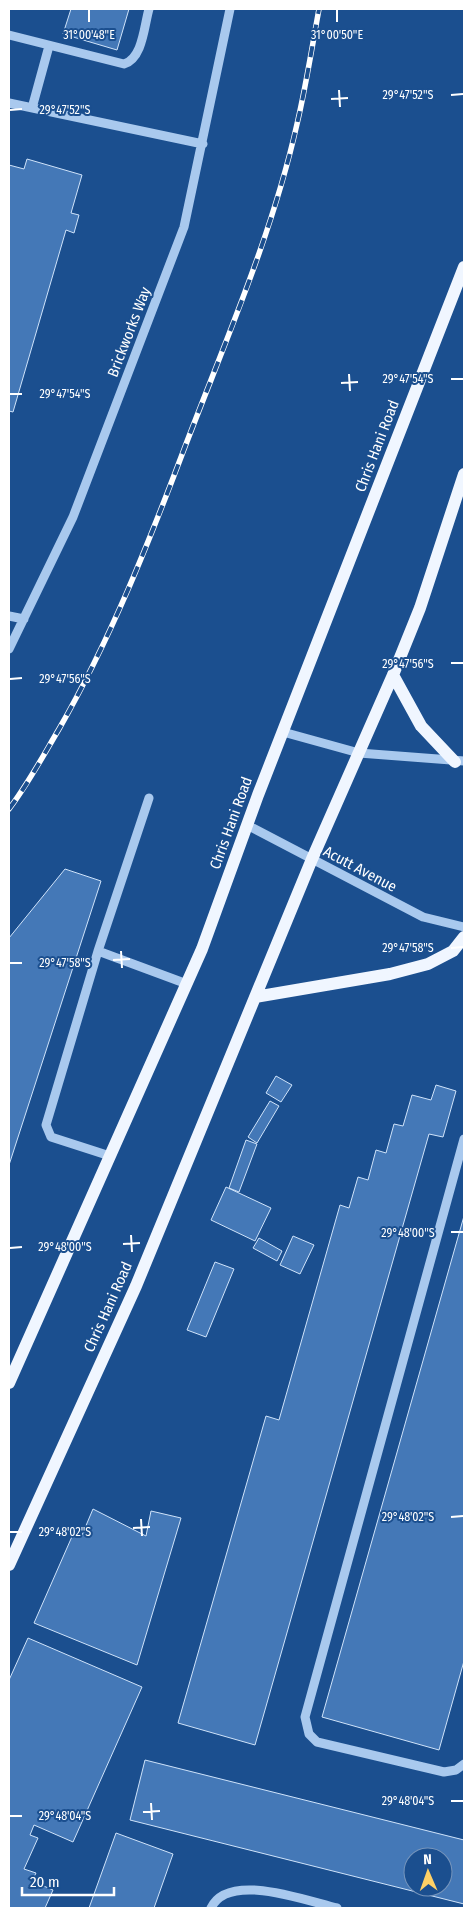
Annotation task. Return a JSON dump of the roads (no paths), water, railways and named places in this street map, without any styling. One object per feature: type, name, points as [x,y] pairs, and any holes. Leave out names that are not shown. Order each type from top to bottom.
[{"type":"main road","name":"Chris Hani Road","points":[[9,1383],[202,949],[247,825],[464,267]]},
{"type":"main road","name":"Chris Hani Road","points":[[9,1565],[136,1286],[312,859],[393,675],[420,608],[464,474]]},
{"type":"main road","points":[[393,675],[422,726],[460,762]]},
{"type":"main road","points":[[255,997],[390,974],[428,964],[453,951],[464,937]]},
{"type":"street","points":[[9,35],[124,64],[137,54],[149,9]]},
{"type":"street","name":"Brickworks Way","points":[[9,649],[74,517],[184,227],[230,9]]},
{"type":"street","points":[[32,108],[49,46]]},
{"type":"street","points":[[9,103],[203,144]]},
{"type":"street","points":[[9,616],[24,619]]},
{"type":"street","points":[[283,732],[359,753],[460,762]]},
{"type":"street","points":[[110,1156],[51,1137],[46,1126],[98,951],[148,798]]},
{"type":"street","name":"Acutt Avenue","points":[[247,825],[423,917],[464,927]]},
{"type":"street","points":[[98,951],[187,984]]},
{"type":"street","points":[[464,1139],[305,1717],[309,1734],[317,1742],[444,1772],[456,1770],[464,1764]]},
{"type":"street","points":[[212,1908],[215,1901],[227,1893],[242,1889],[256,1889],[337,1908]]},
{"type":"railway","points":[[9,809],[29,780],[59,729],[95,662],[127,593],[156,523],[261,249],[287,166],[319,9]]}]
